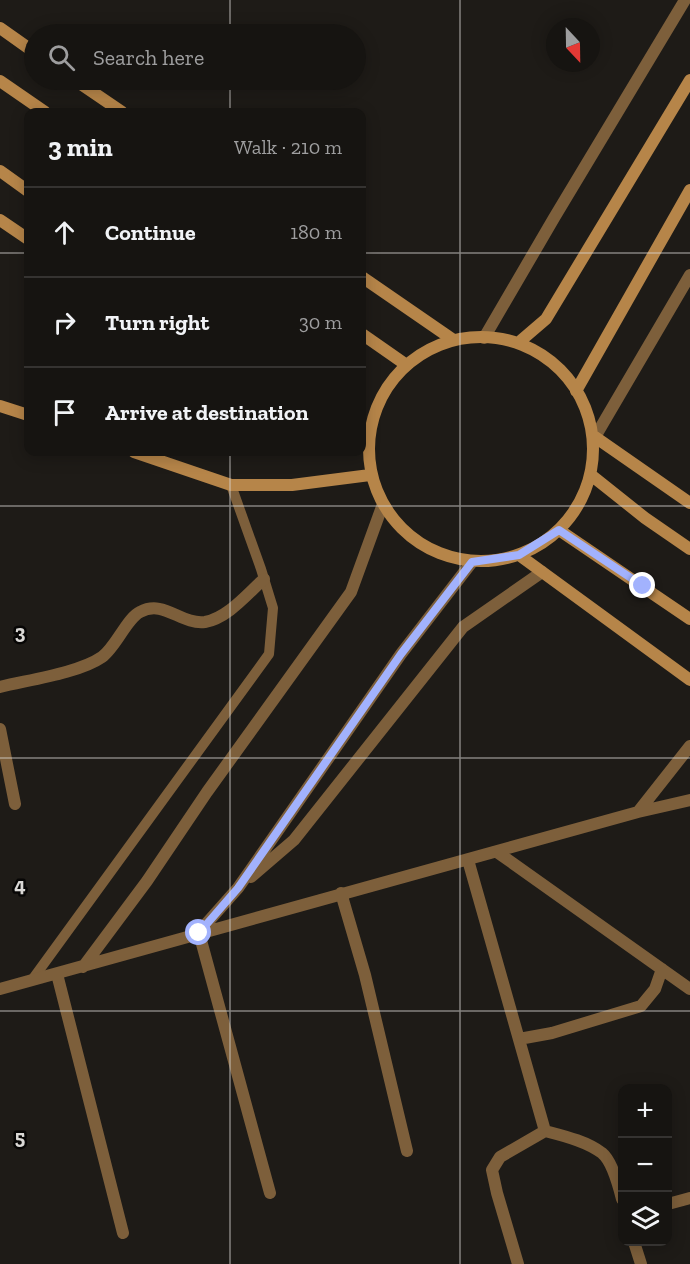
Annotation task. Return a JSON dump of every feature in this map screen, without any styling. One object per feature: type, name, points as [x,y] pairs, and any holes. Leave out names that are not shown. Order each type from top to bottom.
[{"type":"street","points":[[484,338],[685,0]]},
{"type":"street","points":[[0,28],[24,45]]},
{"type":"street","points":[[518,343],[546,319],[690,80]]},
{"type":"street","points":[[0,81],[39,108]]},
{"type":"street","points":[[90,90],[116,108]]},
{"type":"street","points":[[0,171],[24,188]]},
{"type":"street","points":[[576,391],[690,190]]},
{"type":"street","points":[[0,220],[24,236]]},
{"type":"street","points":[[595,437],[690,275]]},
{"type":"street","points":[[366,280],[452,339]]},
{"type":"street","points":[[366,337],[405,364]]},
{"type":"street","points":[[366,426],[381,394],[405,364],[452,339],[504,338],[536,350],[563,370],[584,401],[595,437],[591,475],[579,505],[559,530],[519,555],[472,562],[426,549],[390,518],[369,475],[366,440]]},
{"type":"street","points":[[0,405],[24,414]]},
{"type":"street","points":[[595,437],[690,503]]},
{"type":"street","points":[[146,456],[231,485],[292,485],[369,475]]},
{"type":"street","points":[[591,475],[645,518],[690,549]]},
{"type":"street","points":[[83,967],[147,881],[207,792],[351,592],[383,504]]},
{"type":"street","points":[[559,530],[690,619]]},
{"type":"street","points":[[519,555],[690,680]]},
{"type":"street","points":[[199,933],[238,888],[401,654],[472,562]]},
{"type":"street","points":[[238,888],[294,840],[463,627],[542,572]]},
{"type":"street","points":[[0,687],[84,666],[102,657],[114,645],[137,612],[151,607],[164,609],[192,622],[206,622],[234,606],[264,579]]},
{"type":"street","points":[[0,729],[15,804]]},
{"type":"street","points":[[638,812],[690,746]]},
{"type":"street","points":[[0,989],[638,812],[690,800]]},
{"type":"street","points":[[497,852],[690,989]]},
{"type":"street","points":[[468,860],[545,1131]]},
{"type":"street","points":[[341,894],[365,975],[407,1151]]},
{"type":"street","points":[[199,933],[270,1193]]},
{"type":"street","points":[[519,1039],[552,1033],[640,1006],[655,989],[662,969]]},
{"type":"street","points":[[57,974],[123,1233]]},
{"type":"street","points":[[518,1264],[492,1170],[500,1157],[545,1131],[573,1139],[603,1154],[617,1179],[620,1192]]},
{"type":"street","points":[[672,1203],[690,1198]]},
{"type":"street","points":[[635,1246],[641,1264]]},
{"type":"lane","points":[[32,980],[269,654],[273,608],[231,485]]},
{"type":"route","points":[[199,933],[238,888],[401,654],[472,562],[519,555],[559,530],[643,586]]}]
